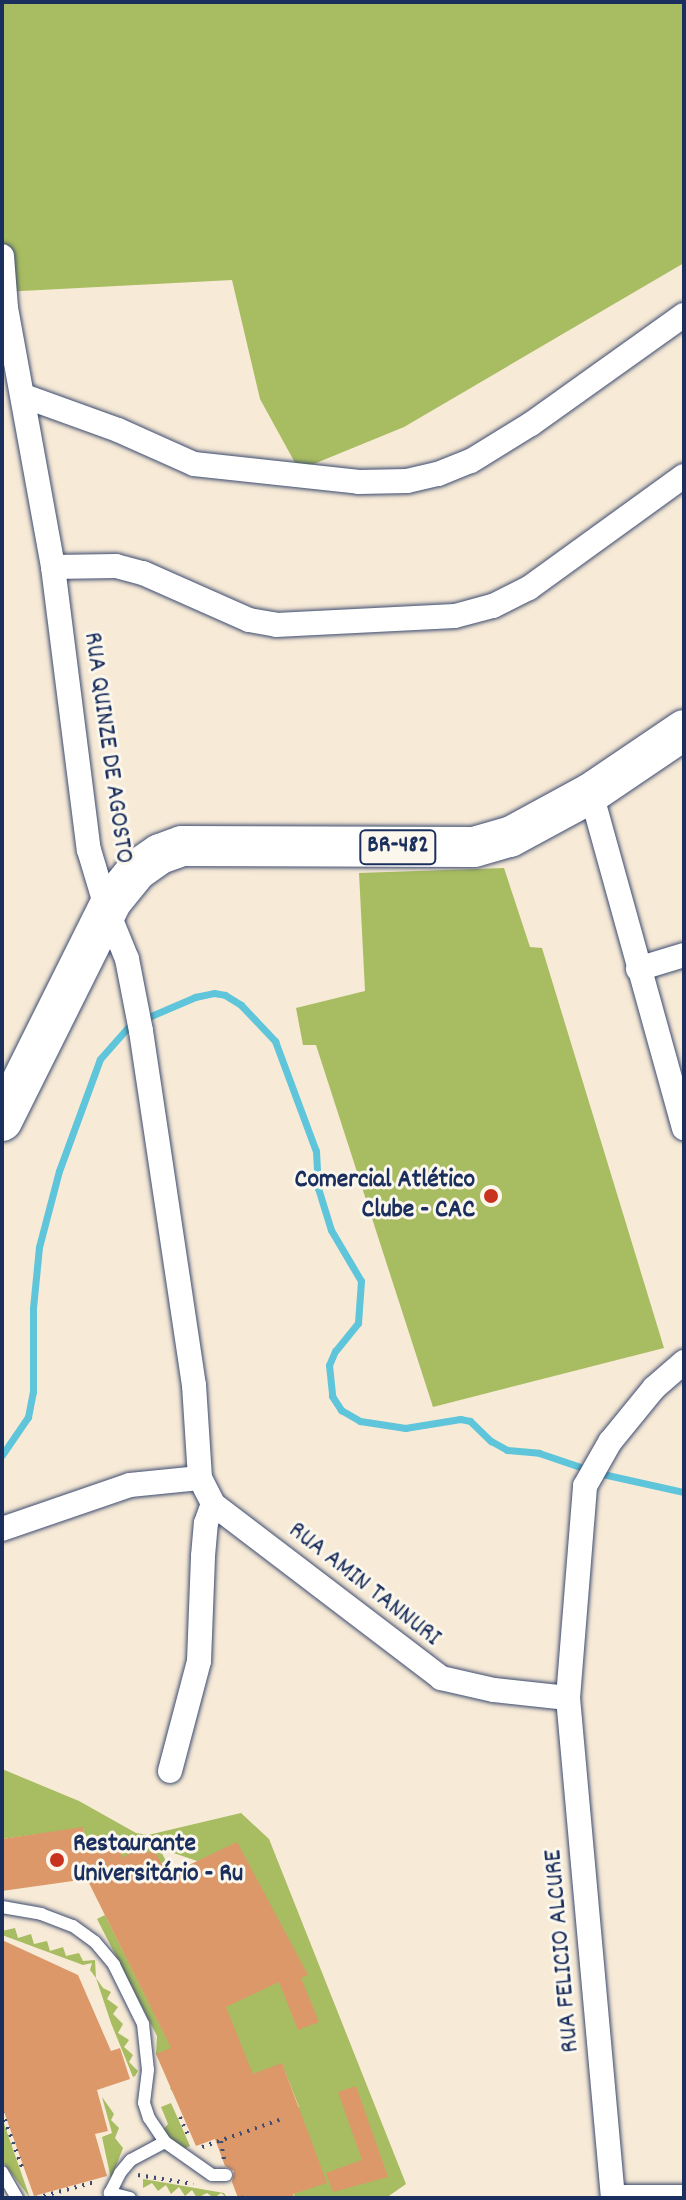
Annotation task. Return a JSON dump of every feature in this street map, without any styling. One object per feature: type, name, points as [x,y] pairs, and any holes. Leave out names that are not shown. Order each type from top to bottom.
[{"type":"highway","name":"BR-482","points":[[2,1121],[107,910],[137,870],[182,846],[474,847],[510,837],[591,793],[684,730]]},
{"type":"street","name":"RUA QUINZE DE AGOSTO","points":[[2,256],[4,313],[24,396],[53,567],[85,821],[107,910],[127,959],[139,1020],[194,1385],[200,1478]]},
{"type":"street","points":[[24,396],[118,430],[194,464],[359,482],[407,481],[438,474],[471,461],[531,424],[684,315]]},
{"type":"street","points":[[53,567],[116,566],[143,573],[249,620],[276,625],[455,616],[493,606],[529,588],[684,476]]},
{"type":"street","points":[[591,793],[684,1128]]},
{"type":"street","points":[[638,969],[684,955]]},
{"type":"street","name":"RUA FELICIO ALCURE","points":[[613,2197],[568,1698],[585,1486],[610,1442],[654,1388],[684,1362]]},
{"type":"street","points":[[2,1529],[130,1485],[200,1478]]},
{"type":"street","name":"RUA AMIN TANNURI","points":[[200,1478],[213,1504],[441,1678],[494,1690],[568,1698]]},
{"type":"street","points":[[170,1771],[199,1661],[203,1556],[213,1504]]},
{"type":"street","points":[[613,2197],[684,2197]]},
{"type":"lane","points":[[2,1907],[41,1914],[73,1926],[114,1965],[143,2024],[148,2070],[144,2103],[149,2118],[165,2142],[212,2175],[226,2175]]},
{"type":"lane","points":[[130,2198],[107,2195],[131,2160],[165,2142]]},
{"type":"lane","points":[[2,2172],[17,2198]]},
{"type":"path","points":[[2,2112],[28,2184]]},
{"type":"path","points":[[180,2117],[194,2149],[279,2120]]},
{"type":"path","points":[[242,2198],[248,2196]]},
{"type":"green space","points":[[2,2],[684,2],[684,263],[404,427],[299,470],[260,399],[232,280],[2,292]]},
{"type":"green space","name":"Comercial Atlético Clube - CAC","points":[[504,868],[530,947],[542,948],[664,1348],[433,1407],[316,1045],[303,1045],[296,1008],[365,991],[359,873]]},
{"type":"green space","points":[[2,1769],[79,1801],[136,1833],[148,1835],[241,1813],[269,1839],[406,2184],[386,2198],[295,2198],[274,2117],[299,2107],[282,2064],[179,2102],[170,2088],[203,2075],[156,2054],[157,2036],[97,1919],[105,1915],[165,2035],[205,1859],[197,1861],[159,1848],[166,1861],[135,1878],[86,1850],[83,1828],[2,1839]]},
{"type":"green space","points":[[15,1928],[18,1938],[31,1934],[34,1944],[47,1941],[50,1951],[63,1947],[66,1956],[79,1953],[83,1961],[95,1960],[96,1978],[90,1970],[92,1963],[83,1965],[2,1935],[2,1931]]},
{"type":"green space","points":[[96,1978],[103,1988],[111,1992],[107,1999],[118,2007],[113,2014],[123,2024],[118,2033],[129,2040],[124,2047],[133,2055],[129,2062],[138,2071],[133,2077],[111,2023]]},
{"type":"green space","points":[[102,2097],[114,2114],[111,2120],[119,2128],[115,2138],[123,2148],[111,2179],[102,2137],[112,2133]]},
{"type":"green space","points":[[171,2103],[190,2146],[184,2149],[171,2143],[163,2130],[168,2124],[161,2107]]},
{"type":"green space","points":[[2,2118],[30,2198],[2,2161]]},
{"type":"green space","points":[[143,2179],[224,2193],[227,2198],[221,2193],[214,2198],[207,2193],[197,2198],[192,2190],[185,2196],[179,2187],[171,2194],[166,2185],[158,2191],[152,2183],[143,2188]]},
{"type":"building","points":[[83,1827],[86,1850],[120,1845],[122,1858],[144,1846],[148,1853],[154,1850],[168,1875],[237,1842],[308,1975],[301,1978],[319,2022],[298,2030],[279,1982],[226,2007],[253,2074],[282,2063],[327,2183],[293,2194],[295,2198],[238,2198],[232,2182],[234,2171],[225,2166],[215,2139],[196,2146],[156,2054],[171,2048],[87,1879],[2,1891],[2,1839]]},
{"type":"building","points":[[2,1940],[78,1975],[111,2051],[120,2048],[130,2079],[97,2090],[108,2131],[95,2134],[107,2176],[34,2196],[2,2106]]},
{"type":"building","points":[[356,2086],[388,2177],[333,2192],[326,2173],[362,2160],[338,2092]]},
{"type":"waterway","points":[[2,1455],[28,1417],[33,1392],[33,1308],[39,1247],[59,1171],[100,1059],[130,1025],[195,997],[214,993],[225,995],[241,1005],[275,1041],[316,1151],[318,1188],[331,1230],[361,1281],[358,1323],[335,1351],[329,1365],[332,1396],[341,1410],[360,1421],[405,1428],[460,1419],[470,1421],[491,1441],[507,1450],[539,1453],[598,1473],[684,1492]]},
{"type":"place","name":"Comercial Atlético Clube - CAC","points":[[491,1196]]},
{"type":"place","name":"Restaurante Universitário - Ru","points":[[57,1860]]}]
